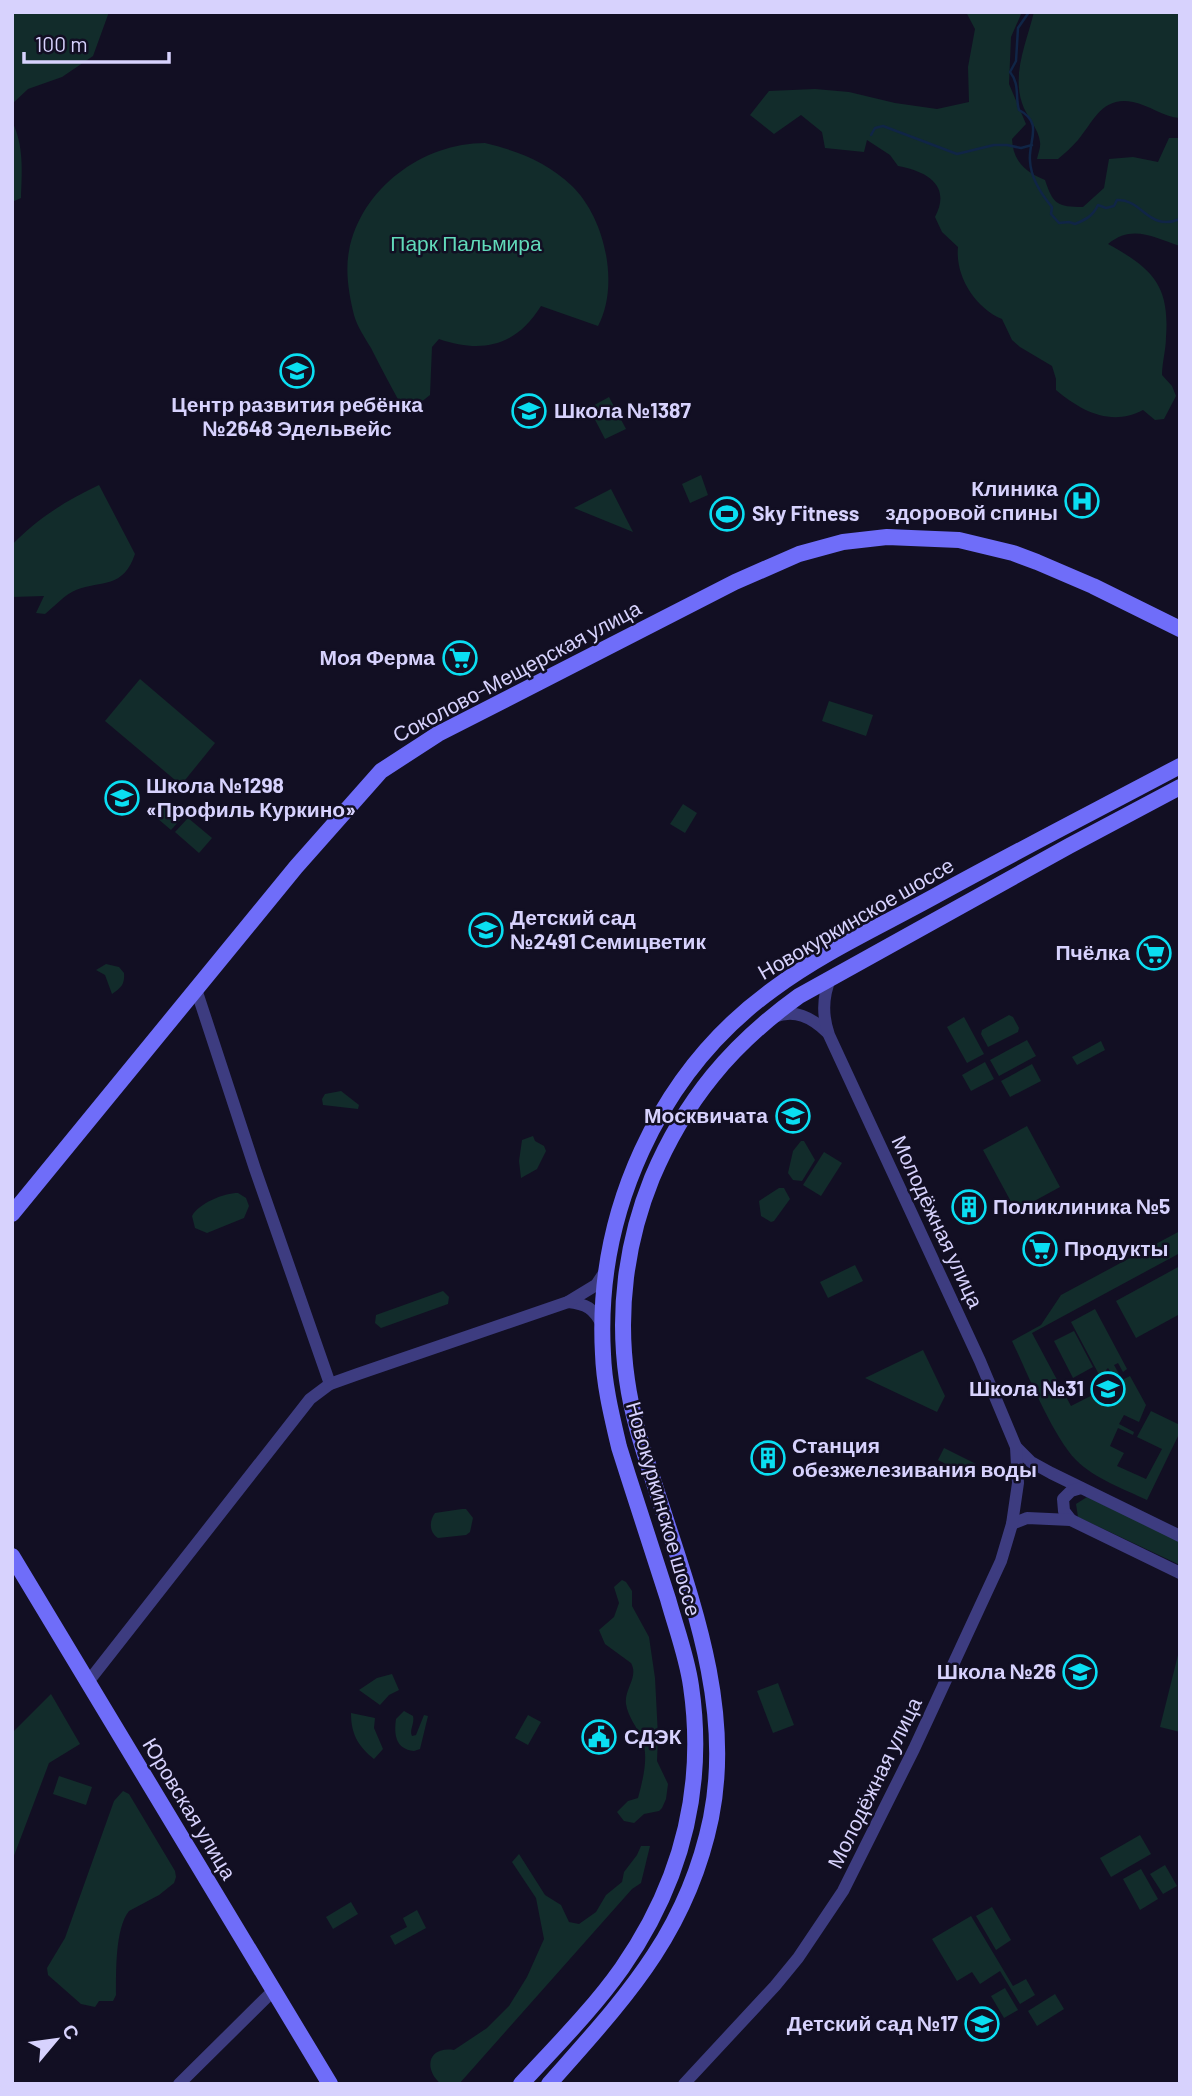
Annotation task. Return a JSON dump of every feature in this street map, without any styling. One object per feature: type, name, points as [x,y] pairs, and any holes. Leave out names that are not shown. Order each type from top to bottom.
[{"type":"main road","name":"Соколово-Мещерская улица","points":[[12,1214],[348,805],[381,771],[438,734],[711,594],[799,554],[843,541],[920,537],[975,542],[1013,553],[1063,573],[1178,630]]},
{"type":"main road","name":"Новокуркинское шоссе","points":[[521,2084],[622,1969],[660,1906],[691,1811],[695,1720],[691,1686],[681,1642],[619,1447],[611,1415],[603,1355],[606,1270],[617,1215],[643,1146],[659,1115],[696,1062],[750,1007],[794,975],[862,935],[1180,766]]},
{"type":"main road","name":"Новокуркинское шоссе","points":[[548,2084],[641,1977],[676,1920],[694,1877],[715,1794],[716,1725],[713,1689],[701,1636],[633,1411],[624,1355],[624,1305],[629,1256],[642,1205],[661,1156],[675,1129],[713,1073],[764,1022],[831,976],[1180,787]]},
{"type":"main road","name":"Юровская улица","points":[[12,1556],[330,2084]]},
{"type":"street","name":"Молодёжная улица","points":[[684,2084],[775,1986],[798,1958],[844,1891],[914,1749],[997,1569],[1007,1545],[1018,1483],[1016,1447],[980,1362],[829,1035],[823,1000],[831,976]]},
{"type":"street","points":[[196,989],[330,1384]]},
{"type":"street","name":"Молодёжная улица","points":[[764,1022],[779,1015],[802,1014],[829,1035]]},
{"type":"street","points":[[88,1682],[310,1399],[330,1384],[568,1302],[596,1285],[606,1270]]},
{"type":"street","points":[[568,1302],[585,1304],[593,1310],[602,1326]]},
{"type":"street","points":[[611,1415],[617,1421],[625,1422],[633,1411]]},
{"type":"street","points":[[1016,1447],[1031,1462],[1180,1536]]},
{"type":"street","points":[[1071,1520],[1064,1511],[1063,1499],[1070,1491],[1081,1488]]},
{"type":"street","points":[[1012,1524],[1027,1518],[1071,1520],[1180,1573]]},
{"type":"street","points":[[681,1642],[682,1632],[688,1627],[695,1628],[701,1636]]},
{"type":"street","points":[[179,2084],[274,1990]]},
{"type":"street","points":[[596,2001],[594,2007],[597,2015],[605,2017],[611,2014]]},
{"type":"green space","points":[[12,12],[109,12],[93,56],[62,77],[28,89],[12,104]]},
{"type":"green space","points":[[966,12],[1022,12],[1011,37],[1009,84],[1026,124],[1012,139],[1013,147],[1021,165],[1045,180],[1054,199],[1062,205],[1083,207],[1104,188],[1109,159],[1133,157],[1158,162],[1169,138],[1180,138],[1180,246],[1134,233],[1108,244],[1146,270],[1155,280],[1165,303],[1166,342],[1162,375],[1172,386],[1176,396],[1164,419],[1155,420],[1143,410],[1131,415],[1108,417],[1086,410],[1056,390],[1052,366],[1012,340],[1002,319],[975,299],[963,280],[958,247],[942,232],[935,217],[940,196],[933,181],[918,172],[898,166],[890,155],[867,140],[864,152],[825,148],[822,132],[801,115],[774,134],[750,115],[769,91],[815,89],[849,92],[937,109],[969,102],[968,67],[975,29]]},
{"type":"green space","points":[[1034,12],[1180,12],[1180,118],[1133,102],[1114,103],[1106,106],[1094,118],[1071,148],[1058,159],[1037,159],[1039,137],[1026,113],[1019,92],[1022,57]]},
{"type":"green space","points":[[12,121],[19,140],[22,168],[21,198],[12,202]]},
{"type":"green space","name":"Парк Пальмира","points":[[485,143],[542,164],[572,186],[583,200],[601,234],[606,253],[608,291],[605,310],[598,326],[541,306],[521,330],[497,343],[470,346],[439,339],[432,347],[430,395],[406,414],[355,319],[348,283],[349,251],[356,228],[367,208],[381,189],[398,173],[439,151]]},
{"type":"green space","points":[[609,397],[626,429],[605,439],[589,408]]},
{"type":"green space","points":[[701,475],[708,495],[690,503],[682,484]]},
{"type":"green space","points":[[99,485],[135,554],[130,565],[118,578],[76,590],[45,614],[36,613],[44,596],[12,597],[12,545],[53,510]]},
{"type":"green space","points":[[611,489],[633,532],[574,508]]},
{"type":"green space","points":[[140,679],[215,743],[181,785],[105,721]]},
{"type":"green space","points":[[829,701],[873,715],[866,736],[822,721]]},
{"type":"green space","points":[[159,800],[181,819],[171,830],[150,812]]},
{"type":"green space","points":[[683,804],[697,813],[685,833],[670,824]]},
{"type":"green space","points":[[188,818],[212,838],[199,853],[175,832]]},
{"type":"green space","points":[[106,964],[119,967],[124,973],[122,985],[112,994],[105,975],[96,970]]},
{"type":"green space","points":[[1009,1015],[1019,1028],[1018,1032],[988,1047],[981,1034],[982,1030]]},
{"type":"green space","points":[[964,1017],[984,1054],[967,1063],[947,1027]]},
{"type":"green space","points":[[1027,1040],[1036,1056],[999,1076],[990,1060]]},
{"type":"green space","points":[[1101,1041],[1105,1050],[1077,1065],[1072,1057]]},
{"type":"green space","points":[[985,1062],[994,1079],[971,1091],[962,1075]]},
{"type":"green space","points":[[1032,1064],[1041,1081],[1010,1097],[1001,1081]]},
{"type":"green space","points":[[341,1091],[359,1105],[358,1109],[323,1105],[325,1094]]},
{"type":"green space","points":[[1027,1126],[1060,1187],[1016,1211],[983,1150]]},
{"type":"green space","points":[[533,1136],[546,1151],[537,1169],[521,1178],[519,1161],[522,1140]]},
{"type":"green space","points":[[804,1141],[815,1160],[802,1181],[793,1180],[788,1173],[793,1151]]},
{"type":"green space","points":[[824,1152],[842,1163],[821,1196],[803,1185]]},
{"type":"green space","points":[[779,1188],[784,1188],[790,1199],[771,1222],[761,1216],[759,1201]]},
{"type":"green space","points":[[238,1193],[246,1198],[249,1206],[244,1218],[207,1233],[195,1228],[192,1216],[195,1211],[219,1197]]},
{"type":"green space","points":[[1180,1231],[1180,1253],[1032,1333],[1071,1406],[1130,1376],[1146,1405],[1139,1422],[1124,1415],[1119,1424],[1134,1432],[1133,1435],[1118,1428],[1110,1446],[1124,1453],[1117,1466],[1146,1479],[1162,1449],[1137,1437],[1151,1411],[1180,1425],[1180,1432],[1147,1500],[1101,1478],[1076,1460],[1049,1420],[1012,1341],[1041,1325],[1061,1295]]},
{"type":"green space","points":[[855,1265],[863,1281],[828,1298],[820,1282]]},
{"type":"green space","points":[[1180,1266],[1180,1314],[1136,1338],[1116,1301]]},
{"type":"green space","points":[[443,1291],[449,1297],[448,1304],[381,1328],[375,1323],[376,1315]]},
{"type":"green space","points":[[1095,1309],[1127,1369],[1123,1372],[1118,1363],[1114,1365],[1119,1374],[1114,1377],[1108,1368],[1106,1370],[1110,1378],[1103,1382],[1071,1322]]},
{"type":"green space","points":[[1074,1331],[1093,1367],[1073,1378],[1054,1341]]},
{"type":"green space","points":[[923,1350],[945,1396],[937,1412],[865,1378]]},
{"type":"green space","points":[[944,1448],[976,1464],[970,1476],[938,1460]]},
{"type":"green space","points":[[1087,1497],[1180,1541],[1180,1565],[1078,1517],[1076,1504]]},
{"type":"green space","points":[[466,1509],[473,1518],[470,1532],[466,1535],[435,1536],[431,1526],[435,1513]]},
{"type":"green space","points":[[622,1580],[632,1591],[632,1606],[649,1637],[655,1678],[657,1761],[668,1784],[662,1808],[644,1814],[634,1823],[624,1821],[617,1812],[628,1801],[638,1798],[644,1768],[644,1746],[626,1704],[633,1668],[631,1663],[605,1644],[599,1630],[614,1617],[619,1603],[614,1587]]},
{"type":"green space","points":[[1180,1647],[1180,1732],[1160,1727]]},
{"type":"green space","points":[[392,1674],[399,1690],[389,1695],[380,1705],[359,1690],[377,1678]]},
{"type":"green space","points":[[778,1683],[794,1725],[773,1733],[757,1691]]},
{"type":"green space","points":[[51,1694],[80,1744],[49,1763],[12,1861],[12,1733]]},
{"type":"green space","points":[[404,1711],[413,1716],[412,1736],[416,1735],[424,1715],[428,1716],[420,1749],[414,1751],[403,1747],[397,1740],[396,1719]]},
{"type":"green space","points":[[351,1713],[375,1718],[374,1728],[383,1749],[374,1759],[357,1739],[352,1727]]},
{"type":"green space","points":[[528,1715],[541,1722],[528,1745],[515,1738]]},
{"type":"green space","points":[[59,1776],[92,1787],[86,1805],[53,1794]]},
{"type":"green space","points":[[123,1791],[129,1794],[176,1877],[174,1883],[159,1895],[129,1911],[124,1919],[116,1963],[116,1995],[113,2001],[99,2001],[95,2007],[81,2004],[48,1975],[47,1968],[65,1938],[114,1801]]},
{"type":"green space","points":[[1140,1835],[1151,1854],[1111,1877],[1100,1858]]},
{"type":"green space","points":[[641,1846],[650,1846],[641,1883],[632,1889],[459,2084],[441,2084],[430,2066],[434,2055],[445,2050],[454,2050],[487,2028],[509,2006],[527,1977],[544,1939],[536,1898],[512,1862],[519,1854],[545,1895],[561,1905],[569,1922],[579,1924],[596,1912],[606,1895],[622,1882],[624,1872]]},
{"type":"green space","points":[[1165,1865],[1177,1886],[1163,1894],[1150,1874]]},
{"type":"green space","points":[[1141,1869],[1158,1899],[1140,1910],[1123,1879]]},
{"type":"green space","points":[[351,1902],[358,1914],[333,1929],[326,1917]]},
{"type":"green space","points":[[992,1907],[1011,1940],[996,1950],[976,1916]]},
{"type":"green space","points":[[417,1910],[426,1928],[395,1945],[390,1936],[407,1927],[403,1918]]},
{"type":"green space","points":[[971,1916],[1013,1986],[1026,1979],[1035,1995],[1020,2004],[1000,1971],[980,1984],[972,1972],[957,1981],[932,1939]]},
{"type":"green space","points":[[1005,1988],[1018,2010],[1004,2018],[991,1996]]},
{"type":"green space","points":[[1055,1994],[1064,2009],[1037,2026],[1028,2011]]},
{"type":"waterway","points":[[1029,12],[1018,28],[1016,61],[1010,72],[1016,86],[1019,110],[1027,115],[1033,127],[1030,154],[1032,174],[1052,207],[1051,214],[1059,223],[1075,224],[1088,217],[1098,205],[1106,208],[1114,206],[1117,200],[1133,204],[1160,221],[1180,219]]},
{"type":"waterway","points":[[871,135],[875,128],[883,126],[957,154],[994,145],[1021,148],[1032,145]]},
{"type":"place","name":"Центр развития ребёнка №2648 Эдельвейс","points":[[297,371]]},
{"type":"place","name":"Школа №1387","points":[[529,411]]},
{"type":"place","name":"Клиника здоровой спины","points":[[1082,501]]},
{"type":"place","name":"Sky Fitness","points":[[727,514]]},
{"type":"place","name":"Моя Ферма","points":[[460,658]]},
{"type":"place","name":"Школа №1298 «Профиль Куркино»","points":[[122,798]]},
{"type":"place","name":"Детский сад №2491 Семицветик","points":[[486,930]]},
{"type":"place","name":"Пчёлка","points":[[1154,953]]},
{"type":"place","name":"Москвичата","points":[[793,1116]]},
{"type":"place","name":"Поликлиника №5","points":[[969,1207]]},
{"type":"place","name":"Продукты","points":[[1040,1249]]},
{"type":"place","name":"Школа №31","points":[[1108,1389]]},
{"type":"place","name":"Станция обезжелезивания воды","points":[[768,1458]]},
{"type":"place","name":"Школа №26","points":[[1080,1672]]},
{"type":"place","name":"СДЭК","points":[[599,1737]]},
{"type":"place","name":"Детский сад №17","points":[[982,2024]]}]
